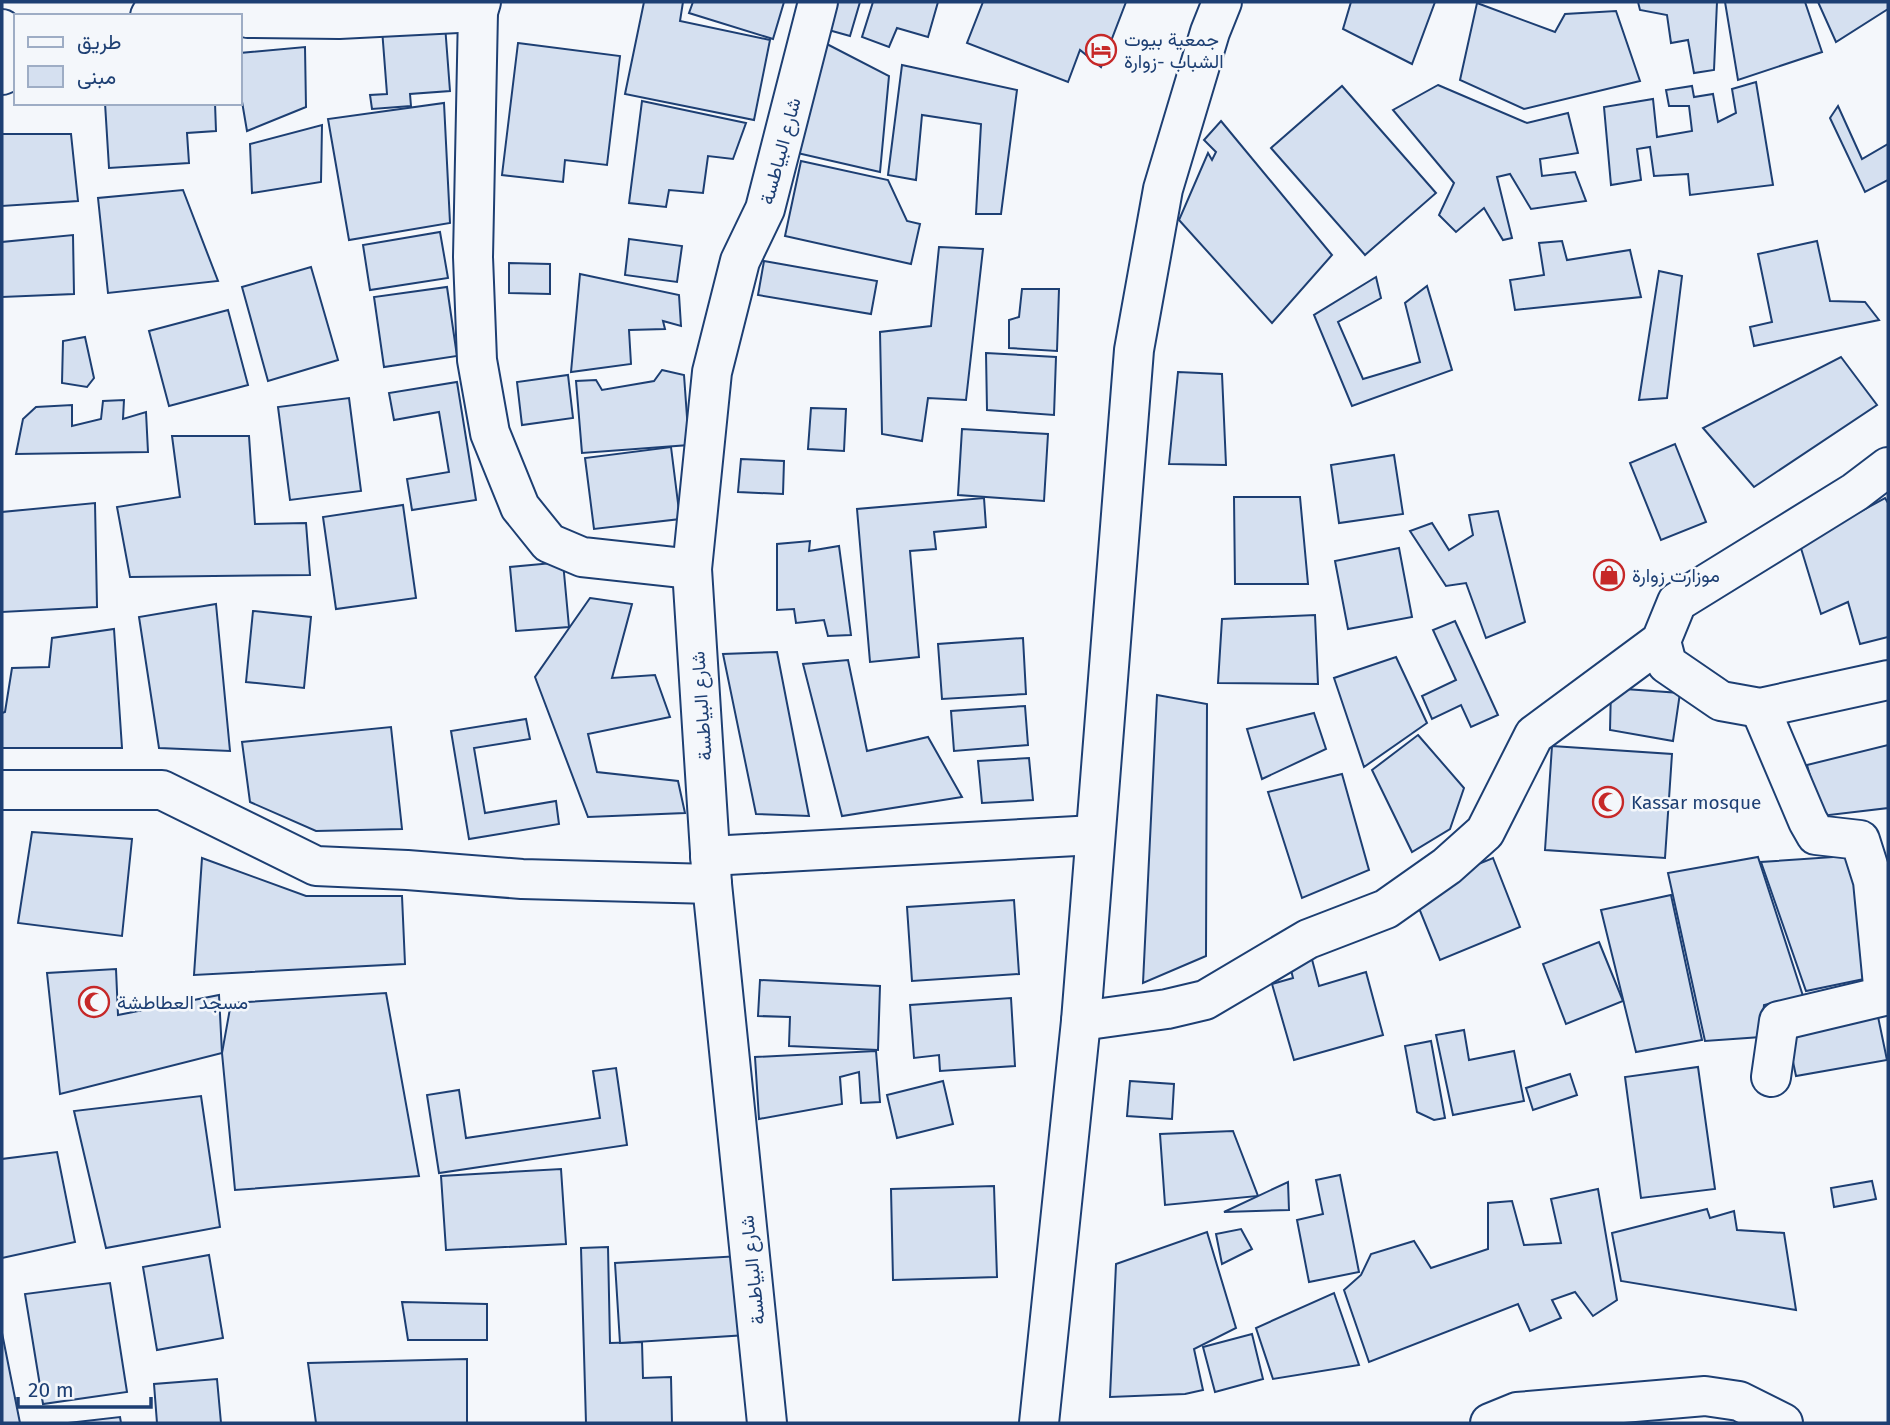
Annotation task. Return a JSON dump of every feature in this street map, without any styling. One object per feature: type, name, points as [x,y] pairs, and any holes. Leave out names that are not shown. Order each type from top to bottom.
[{"type":"street","points":[[186,2],[232,14]]},
{"type":"street","name":"شارع البياطسة","points":[[767,1423],[711,870],[692,569],[712,372],[740,261],[765,209],[818,2]]},
{"type":"street","points":[[1061,1423],[1041,1406],[1081,1021],[1135,350],[1163,190],[1210,32],[1222,2]]},
{"type":"street","points":[[242,16],[339,19],[480,7],[473,257],[477,359],[490,433],[520,507],[549,543],[582,557],[692,569]]},
{"type":"street","points":[[1081,1021],[1167,1009],[1205,1000],[1308,939],[1386,909],[1447,866],[1485,832],[1534,735],[1661,641],[1677,603],[1855,492],[1888,467]]},
{"type":"street","points":[[1661,641],[1667,664],[1721,701],[1760,708],[1888,680]]},
{"type":"street","points":[[1760,708],[1816,835],[1860,840],[1872,881],[1886,995],[1779,1021],[1771,1077]]},
{"type":"street","points":[[2,790],[162,790],[316,866],[522,879],[711,870],[1095,835]]},
{"type":"street","points":[[1490,1423],[1517,1412],[1705,1396],[1739,1401],[1783,1423]]},
{"type":"building","points":[[644,2],[683,2],[680,21],[770,40],[754,120],[625,94]]},
{"type":"building","points":[[693,2],[784,2],[773,39],[689,13]]},
{"type":"building","points":[[833,2],[860,2],[850,36],[825,29]]},
{"type":"building","points":[[873,2],[938,2],[928,37],[897,28],[889,47],[862,37]]},
{"type":"building","points":[[983,2],[1126,2],[1101,67],[1080,50],[1068,82],[967,43]]},
{"type":"building","points":[[1351,2],[1435,2],[1412,64],[1343,29]]},
{"type":"building","points":[[1638,2],[1717,2],[1714,70],[1694,73],[1688,40],[1671,43],[1667,15],[1640,10]]},
{"type":"building","points":[[1725,2],[1805,2],[1822,52],[1738,80]]},
{"type":"building","points":[[1818,2],[1888,2],[1888,9],[1836,42]]},
{"type":"building","points":[[1477,3],[1555,32],[1565,14],[1616,11],[1640,81],[1524,109],[1460,80]]},
{"type":"building","points":[[445,25],[450,91],[410,94],[411,106],[372,109],[370,95],[387,94],[382,29]]},
{"type":"building","points":[[821,41],[889,76],[880,172],[793,152]]},
{"type":"building","points":[[518,43],[620,56],[607,165],[565,160],[563,182],[502,175]]},
{"type":"building","points":[[305,47],[306,107],[247,131],[242,102],[242,53]]},
{"type":"building","points":[[902,65],[1017,90],[1001,214],[976,214],[981,124],[922,115],[916,180],[888,175]]},
{"type":"building","points":[[1756,82],[1773,185],[1690,195],[1688,174],[1654,176],[1650,147],[1637,149],[1641,180],[1611,185],[1604,107],[1653,99],[1657,137],[1692,131],[1689,106],[1669,106],[1666,90],[1692,86],[1694,97],[1713,94],[1718,122],[1736,113],[1732,89]]},
{"type":"building","points":[[1438,85],[1527,123],[1568,113],[1578,153],[1540,159],[1542,176],[1575,172],[1586,201],[1531,209],[1510,174],[1497,177],[1512,238],[1503,240],[1484,208],[1456,232],[1439,215],[1454,183],[1393,110]]},
{"type":"building","points":[[1342,86],[1436,193],[1365,255],[1271,148]]},
{"type":"building","points":[[642,101],[746,123],[733,159],[708,156],[703,193],[669,190],[666,207],[629,203]]},
{"type":"building","points":[[444,103],[450,223],[349,240],[328,119]]},
{"type":"building","points":[[105,105],[215,105],[216,131],[187,133],[189,163],[109,168]]},
{"type":"building","points":[[1838,106],[1862,159],[1888,144],[1888,180],[1865,192],[1830,118]]},
{"type":"building","points":[[1221,121],[1332,255],[1272,323],[1179,220],[1208,153],[1212,160],[1216,152],[1204,140]]},
{"type":"building","points":[[322,125],[321,182],[252,193],[250,144]]},
{"type":"building","points":[[2,134],[71,134],[78,201],[2,206]]},
{"type":"building","points":[[801,161],[888,180],[907,221],[920,224],[911,264],[785,236]]},
{"type":"building","points":[[183,190],[218,281],[108,293],[98,198]]},
{"type":"building","points":[[440,232],[448,278],[370,290],[363,245]]},
{"type":"building","points":[[73,235],[74,294],[2,297],[2,242]]},
{"type":"building","points":[[629,239],[682,246],[677,282],[625,275]]},
{"type":"building","points":[[1562,241],[1567,260],[1630,250],[1641,297],[1515,310],[1510,280],[1544,275],[1539,243]]},
{"type":"building","points":[[1817,241],[1830,301],[1865,302],[1879,320],[1754,346],[1750,327],[1772,322],[1758,254]]},
{"type":"building","points":[[939,247],[983,249],[966,400],[928,398],[922,441],[882,434],[880,332],[931,326]]},
{"type":"building","points":[[764,261],[877,281],[871,314],[758,295]]},
{"type":"building","points":[[509,263],[550,264],[550,294],[509,293]]},
{"type":"building","points":[[311,267],[338,360],[268,381],[242,287]]},
{"type":"building","points":[[1659,271],[1682,276],[1667,398],[1639,400]]},
{"type":"building","points":[[580,274],[679,295],[681,326],[663,321],[665,329],[629,330],[631,364],[571,372]]},
{"type":"building","points":[[1376,277],[1381,298],[1338,322],[1363,379],[1420,362],[1405,303],[1427,286],[1452,370],[1352,406],[1314,315]]},
{"type":"building","points":[[447,287],[457,356],[384,367],[374,297]]},
{"type":"building","points":[[1022,289],[1059,289],[1057,351],[1009,348],[1009,320],[1019,317]]},
{"type":"building","points":[[228,310],[248,385],[169,406],[149,331]]},
{"type":"building","points":[[85,337],[94,378],[87,387],[62,383],[63,341]]},
{"type":"building","points":[[986,353],[1056,357],[1054,415],[987,410]]},
{"type":"building","points":[[1841,357],[1877,405],[1754,487],[1703,428]]},
{"type":"building","points":[[662,370],[684,375],[689,445],[582,453],[576,381],[596,380],[602,390],[654,381]]},
{"type":"building","points":[[1178,372],[1222,374],[1226,465],[1169,464]]},
{"type":"building","points":[[568,375],[573,418],[522,425],[517,382]]},
{"type":"building","points":[[457,382],[476,500],[412,510],[407,479],[449,472],[439,412],[394,420],[389,393]]},
{"type":"building","points":[[349,398],[361,491],[290,500],[278,407]]},
{"type":"building","points":[[124,400],[123,419],[146,412],[148,452],[16,454],[23,419],[36,407],[72,405],[72,426],[101,419],[103,401]]},
{"type":"building","points":[[811,408],[846,409],[844,451],[808,449]]},
{"type":"building","points":[[962,429],[1048,434],[1044,501],[958,495]]},
{"type":"building","points":[[172,436],[249,436],[255,524],[306,523],[310,575],[130,577],[117,507],[180,497]]},
{"type":"building","points":[[1675,444],[1706,522],[1661,540],[1630,463]]},
{"type":"building","points":[[671,447],[680,519],[594,529],[585,458]]},
{"type":"building","points":[[1394,455],[1403,514],[1339,523],[1331,465]]},
{"type":"building","points":[[741,459],[784,461],[783,494],[738,492]]},
{"type":"building","points":[[1234,497],[1300,497],[1308,584],[1235,584]]},
{"type":"building","points":[[984,498],[986,527],[934,532],[936,549],[910,551],[919,657],[870,662],[857,509]]},
{"type":"building","points":[[1885,498],[1888,503],[1888,637],[1860,644],[1848,602],[1821,614],[1800,545]]},
{"type":"building","points":[[95,503],[97,607],[2,612],[2,512]]},
{"type":"building","points":[[403,505],[416,598],[336,609],[323,517]]},
{"type":"building","points":[[1498,511],[1525,622],[1486,638],[1466,583],[1446,586],[1410,531],[1432,523],[1449,550],[1473,535],[1469,515]]},
{"type":"building","points":[[810,541],[809,551],[839,546],[851,635],[828,636],[824,620],[796,623],[794,609],[777,610],[777,544]]},
{"type":"building","points":[[1399,548],[1412,617],[1348,629],[1335,561]]},
{"type":"building","points":[[563,562],[569,627],[516,631],[510,567]]},
{"type":"building","points":[[590,598],[632,604],[612,678],[655,675],[670,717],[588,734],[597,772],[678,781],[685,813],[588,817],[535,677]]},
{"type":"building","points":[[216,604],[230,751],[159,748],[139,617]]},
{"type":"building","points":[[253,611],[311,617],[304,688],[246,682]]},
{"type":"building","points":[[1315,615],[1318,684],[1218,683],[1222,619]]},
{"type":"building","points":[[1455,621],[1498,715],[1471,727],[1461,705],[1432,719],[1422,696],[1456,680],[1433,630]]},
{"type":"building","points":[[114,629],[122,748],[2,748],[2,713],[5,712],[12,668],[49,667],[52,638]]},
{"type":"building","points":[[1023,638],[1026,694],[942,699],[938,644]]},
{"type":"building","points":[[777,652],[809,816],[756,814],[723,654]]},
{"type":"building","points":[[1396,657],[1427,723],[1364,767],[1334,678]]},
{"type":"building","points":[[848,660],[867,751],[928,737],[962,797],[842,816],[803,664]]},
{"type":"building","points":[[1611,688],[1680,693],[1673,741],[1610,730]]},
{"type":"building","points":[[1157,695],[1207,704],[1206,956],[1143,983]]},
{"type":"building","points":[[1025,706],[1028,745],[954,751],[951,711]]},
{"type":"building","points":[[1314,713],[1326,749],[1262,779],[1247,729]]},
{"type":"building","points":[[526,719],[530,739],[474,748],[485,813],[556,801],[559,824],[469,839],[451,731]]},
{"type":"building","points":[[391,727],[402,829],[316,831],[250,802],[242,742]]},
{"type":"building","points":[[1418,735],[1464,788],[1450,829],[1412,852],[1372,770]]},
{"type":"building","points":[[1888,745],[1888,808],[1821,816],[1807,765]]},
{"type":"building","name":"Kassar mosque","points":[[1552,746],[1672,754],[1665,858],[1545,850]]},
{"type":"building","points":[[1029,758],[1033,800],[982,803],[978,761]]},
{"type":"building","points":[[1342,774],[1369,870],[1302,898],[1268,792]]},
{"type":"building","points":[[32,832],[132,839],[122,936],[18,923]]},
{"type":"building","points":[[1848,856],[1859,879],[1864,979],[1806,991],[1761,862]]},
{"type":"building","points":[[1758,857],[1803,996],[1764,1005],[1761,1037],[1705,1041],[1668,873]]},
{"type":"building","points":[[202,858],[306,896],[402,896],[405,964],[194,975]]},
{"type":"building","points":[[1493,858],[1520,927],[1440,960],[1412,891]]},
{"type":"building","points":[[1671,895],[1702,1040],[1636,1052],[1601,910]]},
{"type":"building","points":[[1014,900],[1019,974],[912,981],[907,907]]},
{"type":"building","points":[[1599,942],[1623,1001],[1566,1024],[1543,964]]},
{"type":"building","points":[[1309,948],[1319,986],[1366,972],[1383,1035],[1294,1060],[1272,984],[1293,978],[1287,954]]},
{"type":"building","points":[[116,969],[118,1015],[219,995],[222,1053],[60,1094],[47,973]]},
{"type":"building","points":[[760,980],[880,986],[878,1050],[789,1046],[790,1017],[758,1016]]},
{"type":"building","points":[[386,993],[419,1176],[235,1190],[222,1053],[231,1003]]},
{"type":"building","points":[[1011,998],[1015,1066],[940,1071],[939,1055],[914,1058],[910,1005]]},
{"type":"building","points":[[1876,1007],[1887,1060],[1796,1076],[1787,1033]]},
{"type":"building","points":[[1464,1030],[1469,1060],[1514,1051],[1524,1101],[1453,1115],[1436,1035]]},
{"type":"building","points":[[1431,1041],[1445,1118],[1434,1120],[1417,1112],[1405,1046]]},
{"type":"building","points":[[876,1051],[880,1102],[861,1103],[859,1072],[840,1077],[842,1104],[759,1119],[755,1057]]},
{"type":"building","points":[[1698,1067],[1715,1189],[1641,1198],[1625,1077]]},
{"type":"building","points":[[616,1068],[627,1145],[439,1173],[427,1095],[459,1090],[466,1138],[600,1118],[593,1071]]},
{"type":"building","points":[[1570,1074],[1577,1095],[1533,1110],[1526,1088]]},
{"type":"building","points":[[943,1081],[953,1124],[897,1138],[887,1095]]},
{"type":"building","points":[[1130,1081],[1174,1084],[1172,1119],[1127,1116]]},
{"type":"building","points":[[201,1096],[220,1227],[106,1248],[74,1111]]},
{"type":"building","points":[[1233,1131],[1258,1196],[1165,1205],[1160,1134]]},
{"type":"building","points":[[57,1152],[75,1242],[2,1258],[2,1159]]},
{"type":"building","points":[[561,1169],[566,1244],[446,1250],[441,1176]]},
{"type":"building","points":[[1340,1175],[1359,1272],[1309,1282],[1297,1220],[1323,1214],[1316,1180]]},
{"type":"building","points":[[1872,1181],[1876,1199],[1834,1207],[1831,1188]]},
{"type":"building","points":[[1288,1182],[1289,1210],[1224,1212]]},
{"type":"building","points":[[994,1186],[997,1277],[893,1280],[891,1189]]},
{"type":"building","points":[[1598,1189],[1617,1300],[1593,1316],[1575,1292],[1552,1300],[1561,1318],[1530,1331],[1518,1304],[1369,1362],[1344,1290],[1361,1275],[1371,1254],[1414,1241],[1431,1268],[1488,1249],[1488,1203],[1512,1201],[1524,1245],[1561,1243],[1551,1199]]},
{"type":"building","points":[[1707,1209],[1710,1218],[1734,1211],[1737,1230],[1784,1233],[1796,1310],[1621,1281],[1612,1233]]},
{"type":"building","points":[[1241,1229],[1252,1249],[1222,1264],[1216,1234]]},
{"type":"building","points":[[1207,1232],[1236,1328],[1194,1349],[1203,1390],[1185,1394],[1110,1397],[1116,1264]]},
{"type":"building","points":[[608,1247],[610,1343],[642,1342],[643,1378],[671,1377],[672,1423],[586,1423],[581,1248]]},
{"type":"building","points":[[209,1255],[223,1338],[157,1350],[143,1267]]},
{"type":"building","points":[[741,1256],[747,1335],[620,1343],[615,1263]]},
{"type":"building","points":[[110,1283],[127,1392],[43,1404],[25,1294]]},
{"type":"building","points":[[1334,1293],[1359,1365],[1273,1379],[1256,1328]]},
{"type":"building","points":[[402,1302],[487,1304],[487,1340],[408,1340]]},
{"type":"building","points":[[2,1333],[20,1423],[2,1423]]},
{"type":"building","points":[[1252,1334],[1263,1379],[1215,1392],[1203,1347]]},
{"type":"building","points":[[467,1359],[467,1423],[316,1423],[308,1363]]},
{"type":"building","points":[[217,1379],[221,1423],[157,1423],[154,1384]]},
{"type":"building","points":[[120,1417],[121,1423],[68,1423]]},
{"type":"place","name":"جمعية بيوت الشباب -زوارة","points":[[1101,50]]},
{"type":"place","name":"موزارت زوارة","points":[[1609,575]]},
{"type":"place","name":"Kassar mosque","points":[[1608,802]]},
{"type":"place","name":"مسجد العطاطشة","points":[[94,1002]]}]
